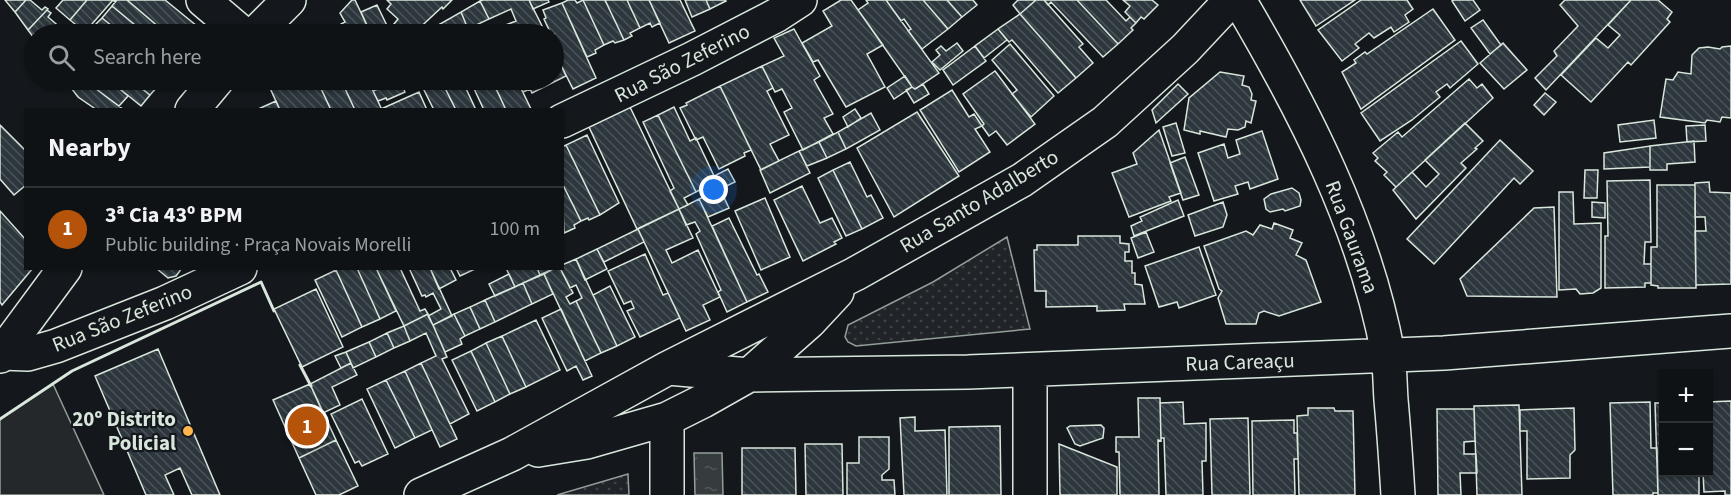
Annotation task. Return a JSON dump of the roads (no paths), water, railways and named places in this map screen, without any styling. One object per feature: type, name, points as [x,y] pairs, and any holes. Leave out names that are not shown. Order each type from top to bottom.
[{"type":"street","points":[[202,0],[231,24]]},
{"type":"street","points":[[265,24],[289,0]]},
{"type":"street","name":"Rua São Zeferino","points":[[564,120],[692,59],[777,15],[800,0]]},
{"type":"street","name":"Rua Santo Adalberto","points":[[512,454],[668,368],[855,274],[1022,180],[1105,122],[1185,49],[1231,0]]},
{"type":"street","name":"Rua Gaurama","points":[[1239,0],[1277,65],[1311,133],[1344,206],[1370,280],[1388,356],[1398,495]]},
{"type":"street","points":[[194,108],[209,90]]},
{"type":"street","points":[[1,355],[64,270]]},
{"type":"street","name":"Rua São Zeferino","points":[[1,355],[28,354],[56,346],[165,303],[236,270]]},
{"type":"street","name":"Rua Santo Adalberto","points":[[749,375],[809,322],[855,274]]},
{"type":"street","name":"Rua Careaçu","points":[[668,368],[749,375],[1030,370],[1388,356],[1731,331]]},
{"type":"street","points":[[1030,370],[1030,495]]},
{"type":"street","points":[[421,495],[512,454],[587,442],[667,419],[749,375]]},
{"type":"street","points":[[667,419],[667,495]]},
{"type":"water","points":[[694,453],[722,453],[723,495],[695,495]]},
{"type":"place","name":"3ª Cia 43º BPM","points":[[307,426]]},
{"type":"place","name":"20º Distrito Policial","points":[[188,431]]}]
